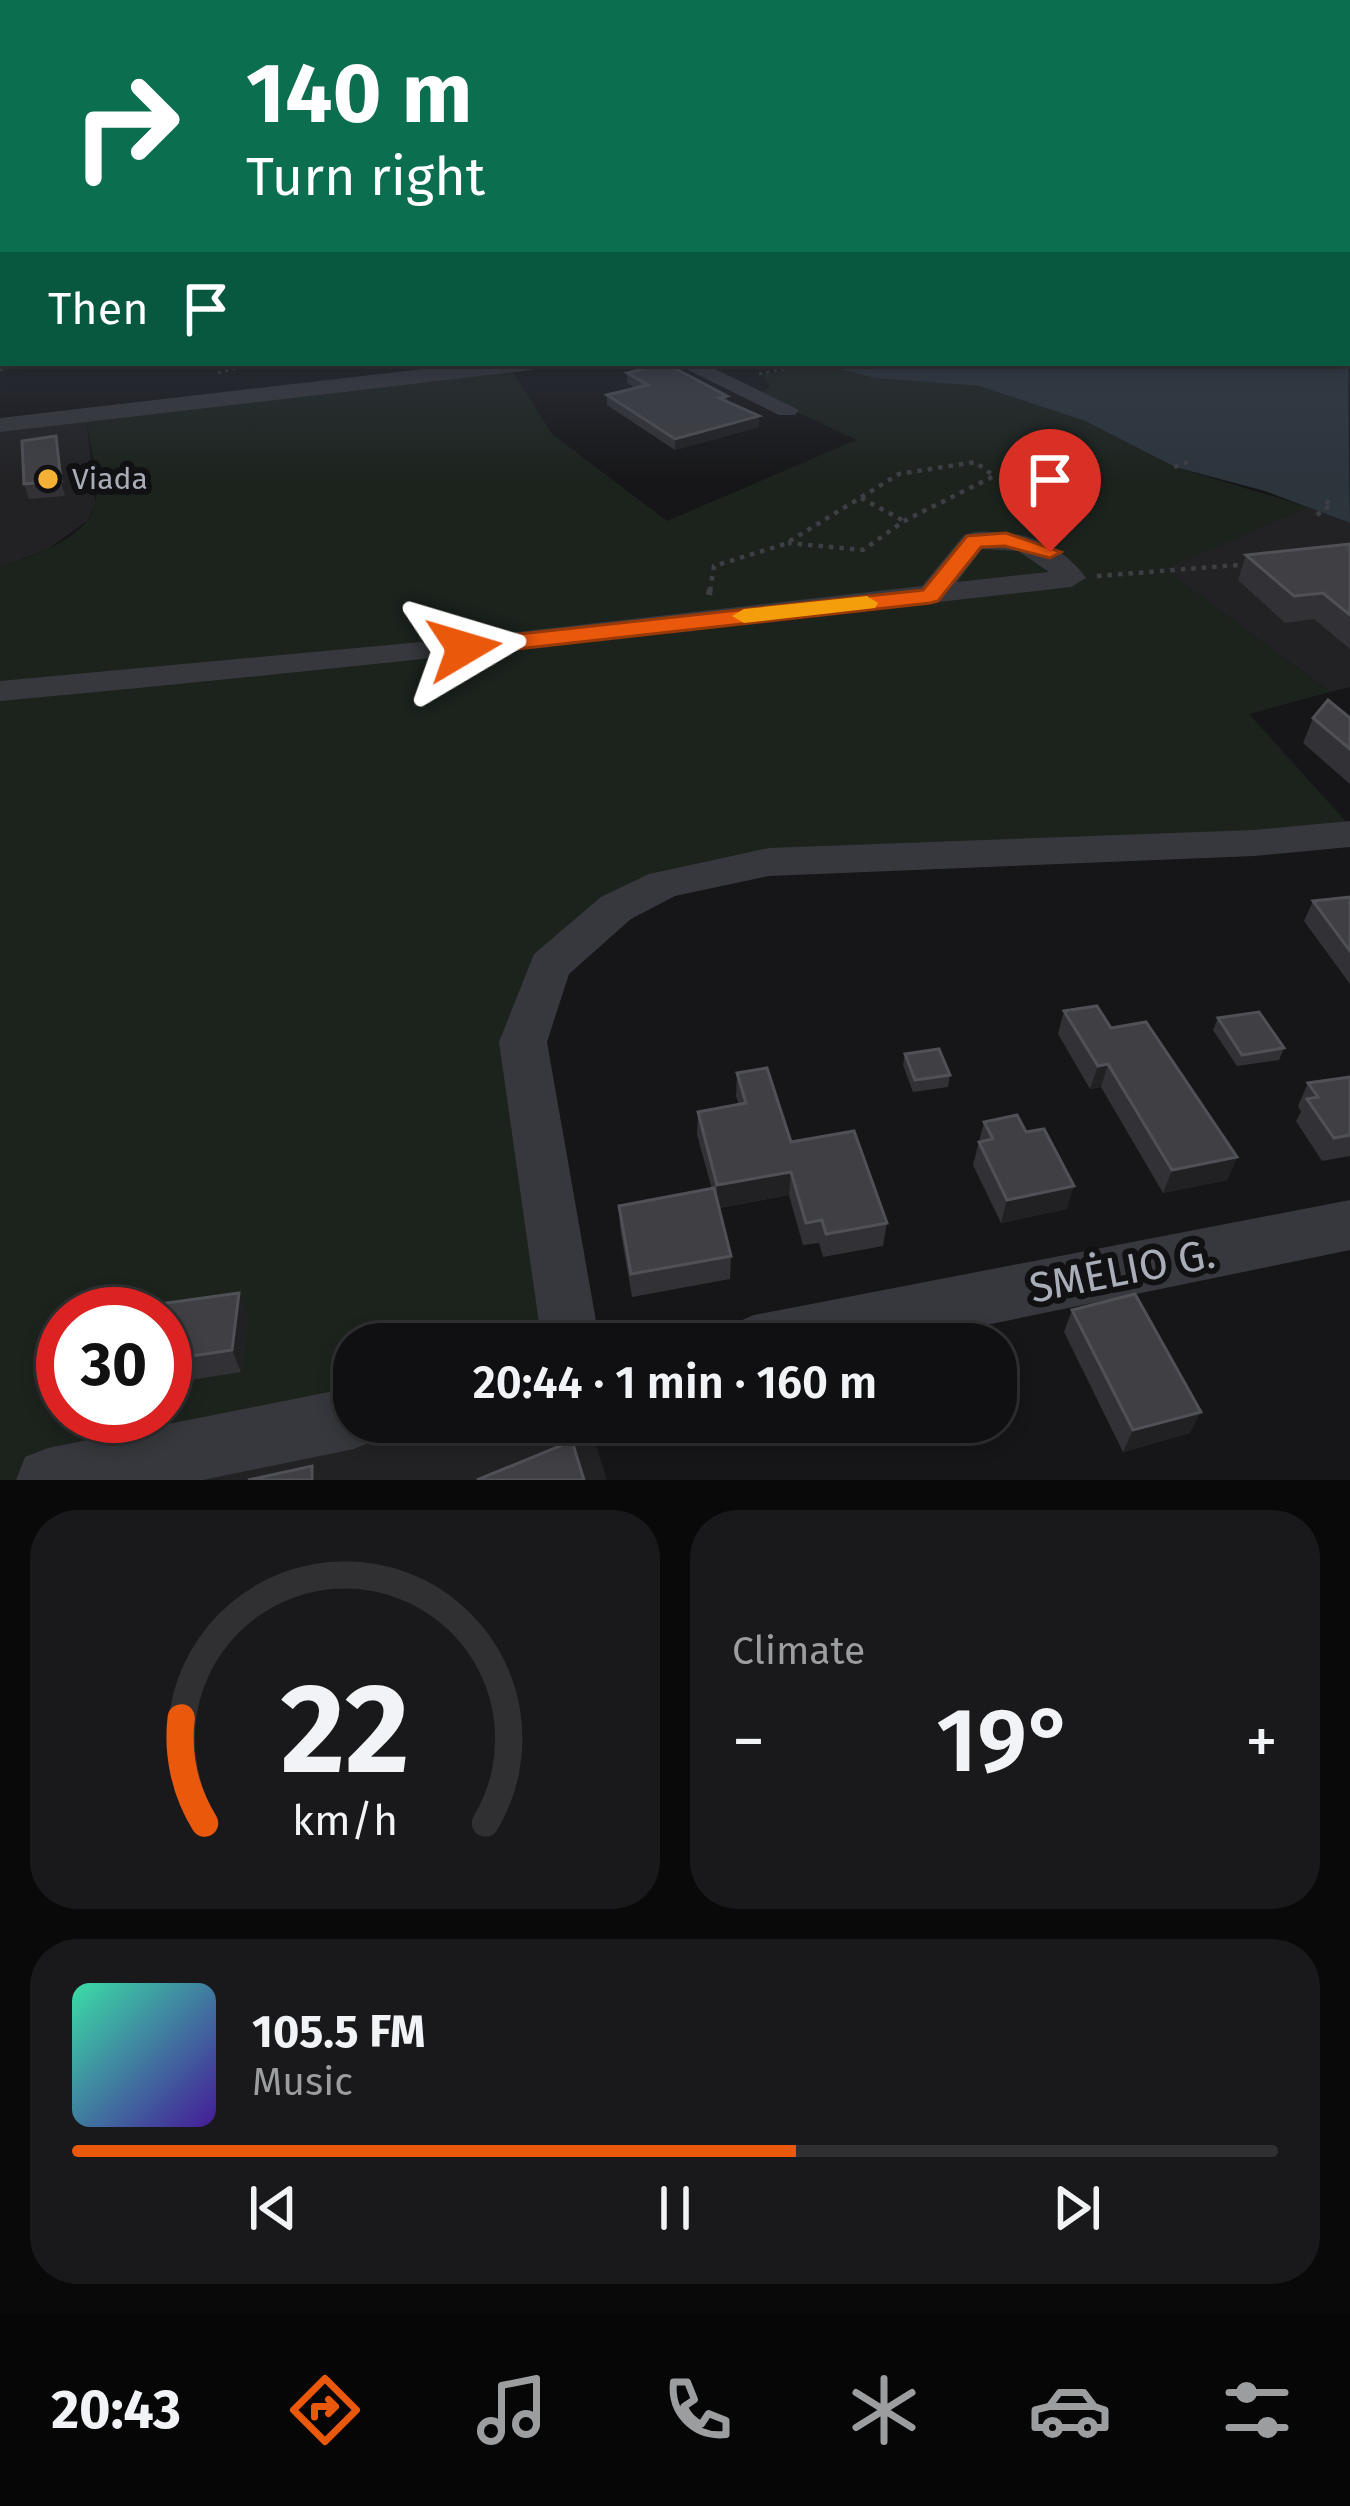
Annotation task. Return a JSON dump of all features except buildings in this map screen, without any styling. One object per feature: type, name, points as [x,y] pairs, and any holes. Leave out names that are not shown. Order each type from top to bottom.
[{"type":"street","points":[[0,425],[506,366]]},
{"type":"street","points":[[692,366],[787,410]]},
{"type":"street","points":[[930,596],[974,541],[1006,539],[1050,552],[1071,578]]},
{"type":"street","points":[[0,691],[464,648],[1071,578]]},
{"type":"street","points":[[568,1323],[523,1042],[550,967],[616,908],[664,884],[770,862],[1254,843],[1350,834]]},
{"type":"street","name":"SMĖLIO G.","points":[[859,1323],[1350,1225]]},
{"type":"street","points":[[48,1480],[333,1422]]},
{"type":"path","points":[[787,368],[798,366]]},
{"type":"path","points":[[699,620],[709,600],[713,566],[788,543],[899,474],[975,462],[994,476],[904,521],[863,550],[845,546],[816,550],[788,543]]},
{"type":"path","points":[[1174,467],[1189,462]]},
{"type":"path","points":[[862,498],[904,521]]},
{"type":"path","points":[[1317,515],[1332,504],[1324,501]]},
{"type":"path","points":[[1071,578],[1269,563]]},
{"type":"shaded area","points":[[806,366],[831,366],[874,378],[980,386],[1085,421],[1175,467],[1308,507],[1165,569],[1330,692],[1249,714],[1350,826],[770,862],[664,884],[550,966],[523,1041],[568,1323],[333,1323],[333,1422],[48,1480],[0,1480],[0,568],[55,546],[90,518],[97,485],[86,418],[511,369],[552,434],[667,521],[856,440],[760,394],[770,386],[763,375]]},
{"type":"shaded area","points":[[829,366],[1348,366],[1350,523],[1265,491],[1175,467],[1085,421],[980,386],[874,378]]},
{"type":"shaded area","points":[[86,418],[96,504],[87,521],[48,549],[0,568],[0,430]]},
{"type":"shaded area","points":[[1308,507],[1350,523],[1350,687],[1330,692],[1164,569]]},
{"type":"shaded area","points":[[333,1422],[333,1443],[596,1443],[607,1480],[48,1480]]},
{"type":"slow traffic","points":[[744,616],[867,603]]},
{"type":"place","name":"Viada","points":[[48,479]]},
{"type":"route","points":[[464,648],[930,596],[974,541],[1006,539],[1050,552]]}]
